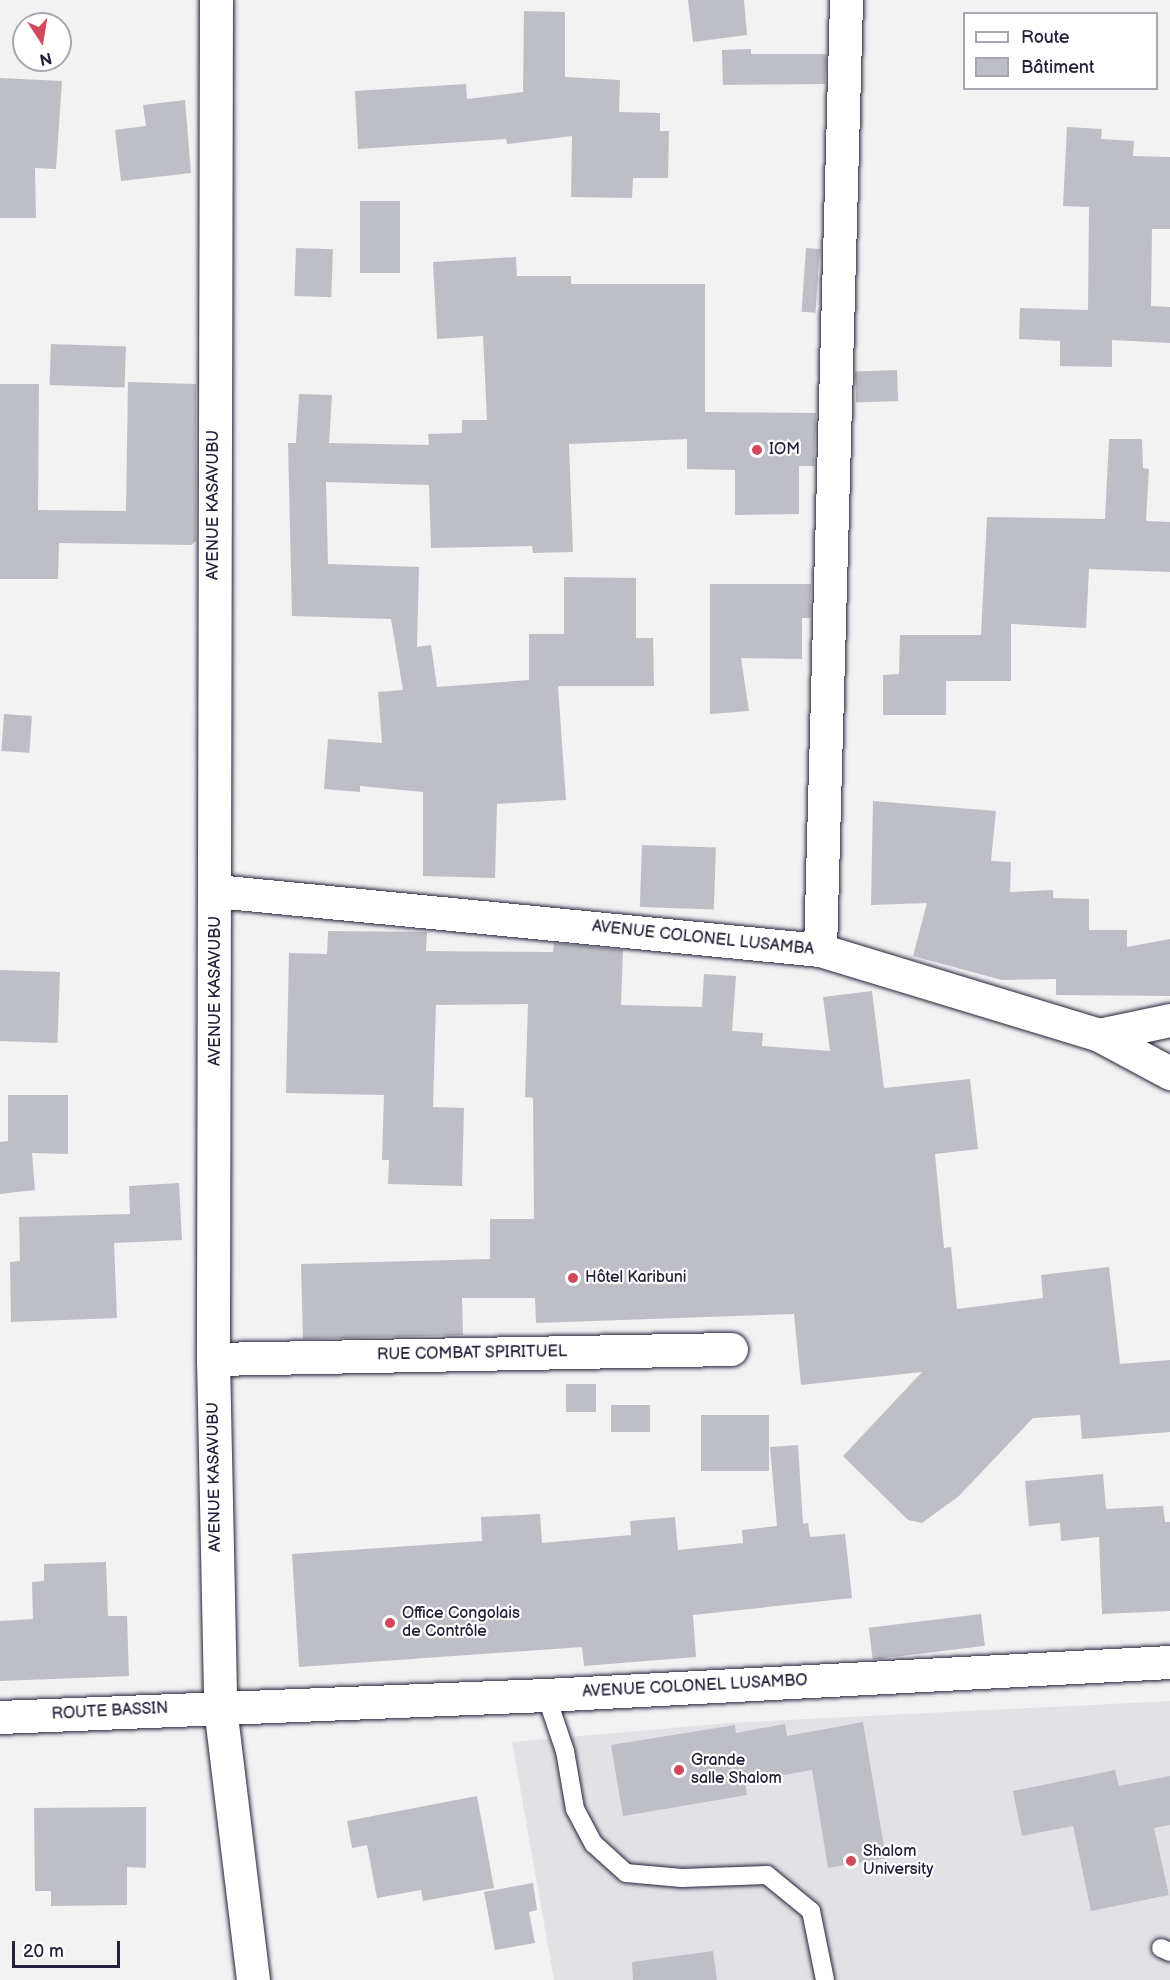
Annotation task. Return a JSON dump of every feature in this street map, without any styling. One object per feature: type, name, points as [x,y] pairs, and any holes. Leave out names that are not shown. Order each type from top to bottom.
[{"type":"street","name":"AVENUE KASAVUBU","points":[[216,0],[216,891],[213,1359],[220,1707],[253,1980]]},
{"type":"street","points":[[820,950],[846,0]]},
{"type":"street","name":"AVENUE COLONEL LUSAMBA","points":[[216,891],[820,950],[1099,1035],[1170,1073]]},
{"type":"street","points":[[1099,1035],[1170,1020]]},
{"type":"street","name":"RUE COMBAT SPIRITUEL","points":[[213,1359],[731,1349]]},
{"type":"street","name":"AVENUE COLONEL LUSAMBO","points":[[220,1707],[546,1695],[1170,1662]]},
{"type":"street","name":"ROUTE BASSIN","points":[[0,1717],[220,1707]]},
{"type":"lane","points":[[546,1695],[565,1751],[575,1809],[594,1844],[626,1873],[682,1878],[767,1875],[811,1911],[825,1980]]},
{"type":"shaded area","name":"Shalom University","points":[[1170,1701],[1170,1980],[554,1980],[512,1742],[729,1723]]},
{"type":"building","points":[[688,0],[744,0],[747,35],[693,42]]},
{"type":"building","points":[[524,11],[565,12],[565,77],[620,80],[619,112],[660,113],[660,131],[669,131],[668,178],[633,178],[632,198],[571,197],[572,136],[507,144],[506,139],[358,149],[355,91],[466,84],[467,99],[523,92]]},
{"type":"building","points":[[751,49],[751,54],[826,54],[825,84],[723,85],[722,50]]},
{"type":"building","points":[[0,78],[62,81],[56,169],[35,168],[36,218],[0,218]]},
{"type":"building","points":[[185,100],[191,173],[121,181],[115,130],[146,126],[143,105]]},
{"type":"building","points":[[1067,127],[1102,129],[1101,139],[1134,141],[1133,156],[1170,157],[1170,229],[1152,229],[1151,306],[1170,307],[1170,343],[1112,340],[1112,367],[1060,366],[1060,341],[1019,339],[1020,308],[1088,310],[1089,207],[1063,206]]},
{"type":"building","points":[[360,201],[400,201],[400,273],[360,273]]},
{"type":"building","points":[[296,248],[333,249],[331,297],[294,296]]},
{"type":"building","points":[[806,248],[820,249],[816,313],[802,312]]},
{"type":"building","points":[[516,257],[517,276],[571,276],[571,284],[705,284],[705,412],[816,413],[814,466],[799,466],[799,514],[735,515],[735,470],[687,469],[687,439],[569,444],[573,552],[533,553],[532,546],[431,548],[429,485],[326,482],[328,564],[419,567],[417,647],[431,645],[437,687],[529,680],[529,634],[564,634],[564,577],[636,578],[636,638],[653,638],[654,686],[558,686],[566,800],[497,804],[495,878],[423,876],[423,792],[360,786],[360,792],[324,789],[328,739],[382,743],[378,692],[403,690],[391,619],[292,616],[288,443],[296,443],[299,394],[332,395],[329,443],[429,445],[428,434],[462,433],[462,420],[487,420],[483,336],[437,339],[433,262]]},
{"type":"building","points":[[51,344],[126,347],[125,388],[50,385]]},
{"type":"building","points":[[897,370],[898,401],[856,402],[855,371]]},
{"type":"building","points":[[128,382],[196,384],[196,541],[191,545],[59,543],[58,579],[0,579],[0,384],[39,384],[38,510],[126,511]]},
{"type":"building","points":[[1109,439],[1142,439],[1143,468],[1149,469],[1146,521],[1170,522],[1170,572],[1089,569],[1086,628],[1011,624],[1011,681],[946,681],[946,715],[883,715],[883,675],[899,674],[900,635],[981,635],[987,517],[1105,519]]},
{"type":"building","points":[[710,584],[811,584],[810,618],[802,618],[802,659],[741,658],[749,711],[710,714]]},
{"type":"building","points":[[4,714],[32,716],[29,753],[1,751]]},
{"type":"building","points":[[873,801],[996,811],[991,861],[1011,862],[1010,892],[1053,890],[1053,898],[1089,899],[1089,930],[1127,930],[1127,947],[1170,939],[1170,996],[1056,995],[1056,979],[1002,980],[913,956],[927,903],[871,905]]},
{"type":"building","points":[[642,845],[716,848],[714,910],[640,907]]},
{"type":"building","points":[[328,931],[427,932],[426,951],[553,952],[554,943],[623,950],[621,1005],[702,1007],[704,974],[736,976],[732,1031],[763,1033],[762,1046],[830,1051],[823,997],[872,991],[884,1088],[970,1079],[978,1149],[935,1154],[944,1248],[951,1247],[957,1309],[1043,1298],[1041,1275],[1109,1267],[1120,1364],[1170,1360],[1170,1432],[1082,1439],[1080,1415],[1033,1418],[959,1496],[922,1523],[908,1520],[843,1456],[922,1372],[801,1385],[794,1314],[536,1323],[535,1298],[462,1298],[463,1335],[303,1339],[301,1264],[490,1259],[490,1219],[534,1219],[533,1098],[525,1097],[528,1004],[436,1005],[433,1107],[464,1108],[462,1186],[388,1184],[389,1160],[382,1160],[384,1095],[286,1093],[289,953],[327,954]]},
{"type":"building","points":[[0,970],[60,972],[57,1043],[0,1041]]},
{"type":"building","points":[[8,1095],[68,1095],[68,1154],[32,1153],[35,1190],[0,1194],[0,1142],[8,1141]]},
{"type":"building","points":[[179,1183],[182,1240],[114,1243],[117,1318],[11,1322],[10,1262],[20,1261],[19,1217],[130,1214],[129,1186]]},
{"type":"building","points":[[566,1384],[596,1384],[596,1412],[566,1412]]},
{"type":"building","points":[[611,1405],[650,1405],[650,1432],[611,1432]]},
{"type":"building","points":[[701,1415],[769,1415],[769,1471],[701,1471]]},
{"type":"building","points":[[798,1445],[803,1524],[808,1523],[810,1537],[845,1534],[852,1598],[693,1615],[696,1657],[584,1666],[582,1647],[299,1667],[292,1554],[482,1541],[481,1517],[540,1514],[542,1543],[631,1535],[630,1521],[675,1517],[678,1550],[743,1543],[742,1530],[777,1526],[770,1447]]},
{"type":"building","points":[[1103,1474],[1106,1509],[1163,1506],[1165,1522],[1170,1522],[1170,1611],[1102,1614],[1099,1537],[1061,1541],[1060,1523],[1029,1526],[1025,1481]]},
{"type":"building","points":[[106,1562],[108,1616],[127,1616],[129,1676],[0,1681],[0,1621],[33,1619],[32,1582],[44,1581],[44,1564]]},
{"type":"building","points":[[981,1614],[985,1646],[873,1660],[869,1628]]},
{"type":"building","points":[[863,1722],[886,1858],[828,1868],[812,1770],[745,1782],[747,1795],[623,1816],[611,1745],[735,1725],[736,1733],[785,1724],[787,1736]]},
{"type":"building","points":[[1115,1770],[1119,1786],[1170,1776],[1170,1825],[1154,1828],[1169,1895],[1091,1911],[1073,1826],[1022,1836],[1013,1791]]},
{"type":"building","points":[[477,1796],[494,1888],[423,1901],[421,1890],[377,1898],[367,1845],[352,1848],[347,1821]]},
{"type":"building","points":[[146,1807],[146,1868],[127,1867],[127,1905],[51,1906],[51,1891],[35,1891],[34,1808]]},
{"type":"building","points":[[533,1883],[537,1910],[529,1912],[535,1943],[495,1950],[484,1892]]},
{"type":"building","points":[[713,1951],[717,1980],[633,1980],[632,1962]]},
{"type":"place","name":"IOM","points":[[757,450]]},
{"type":"place","name":"Hôtel Karibuni","points":[[573,1278]]},
{"type":"place","name":"Office Congolais de Contrôle","points":[[390,1623]]},
{"type":"place","name":"Grande salle Shalom","points":[[679,1770]]},
{"type":"place","name":"Shalom University","points":[[851,1861]]}]
